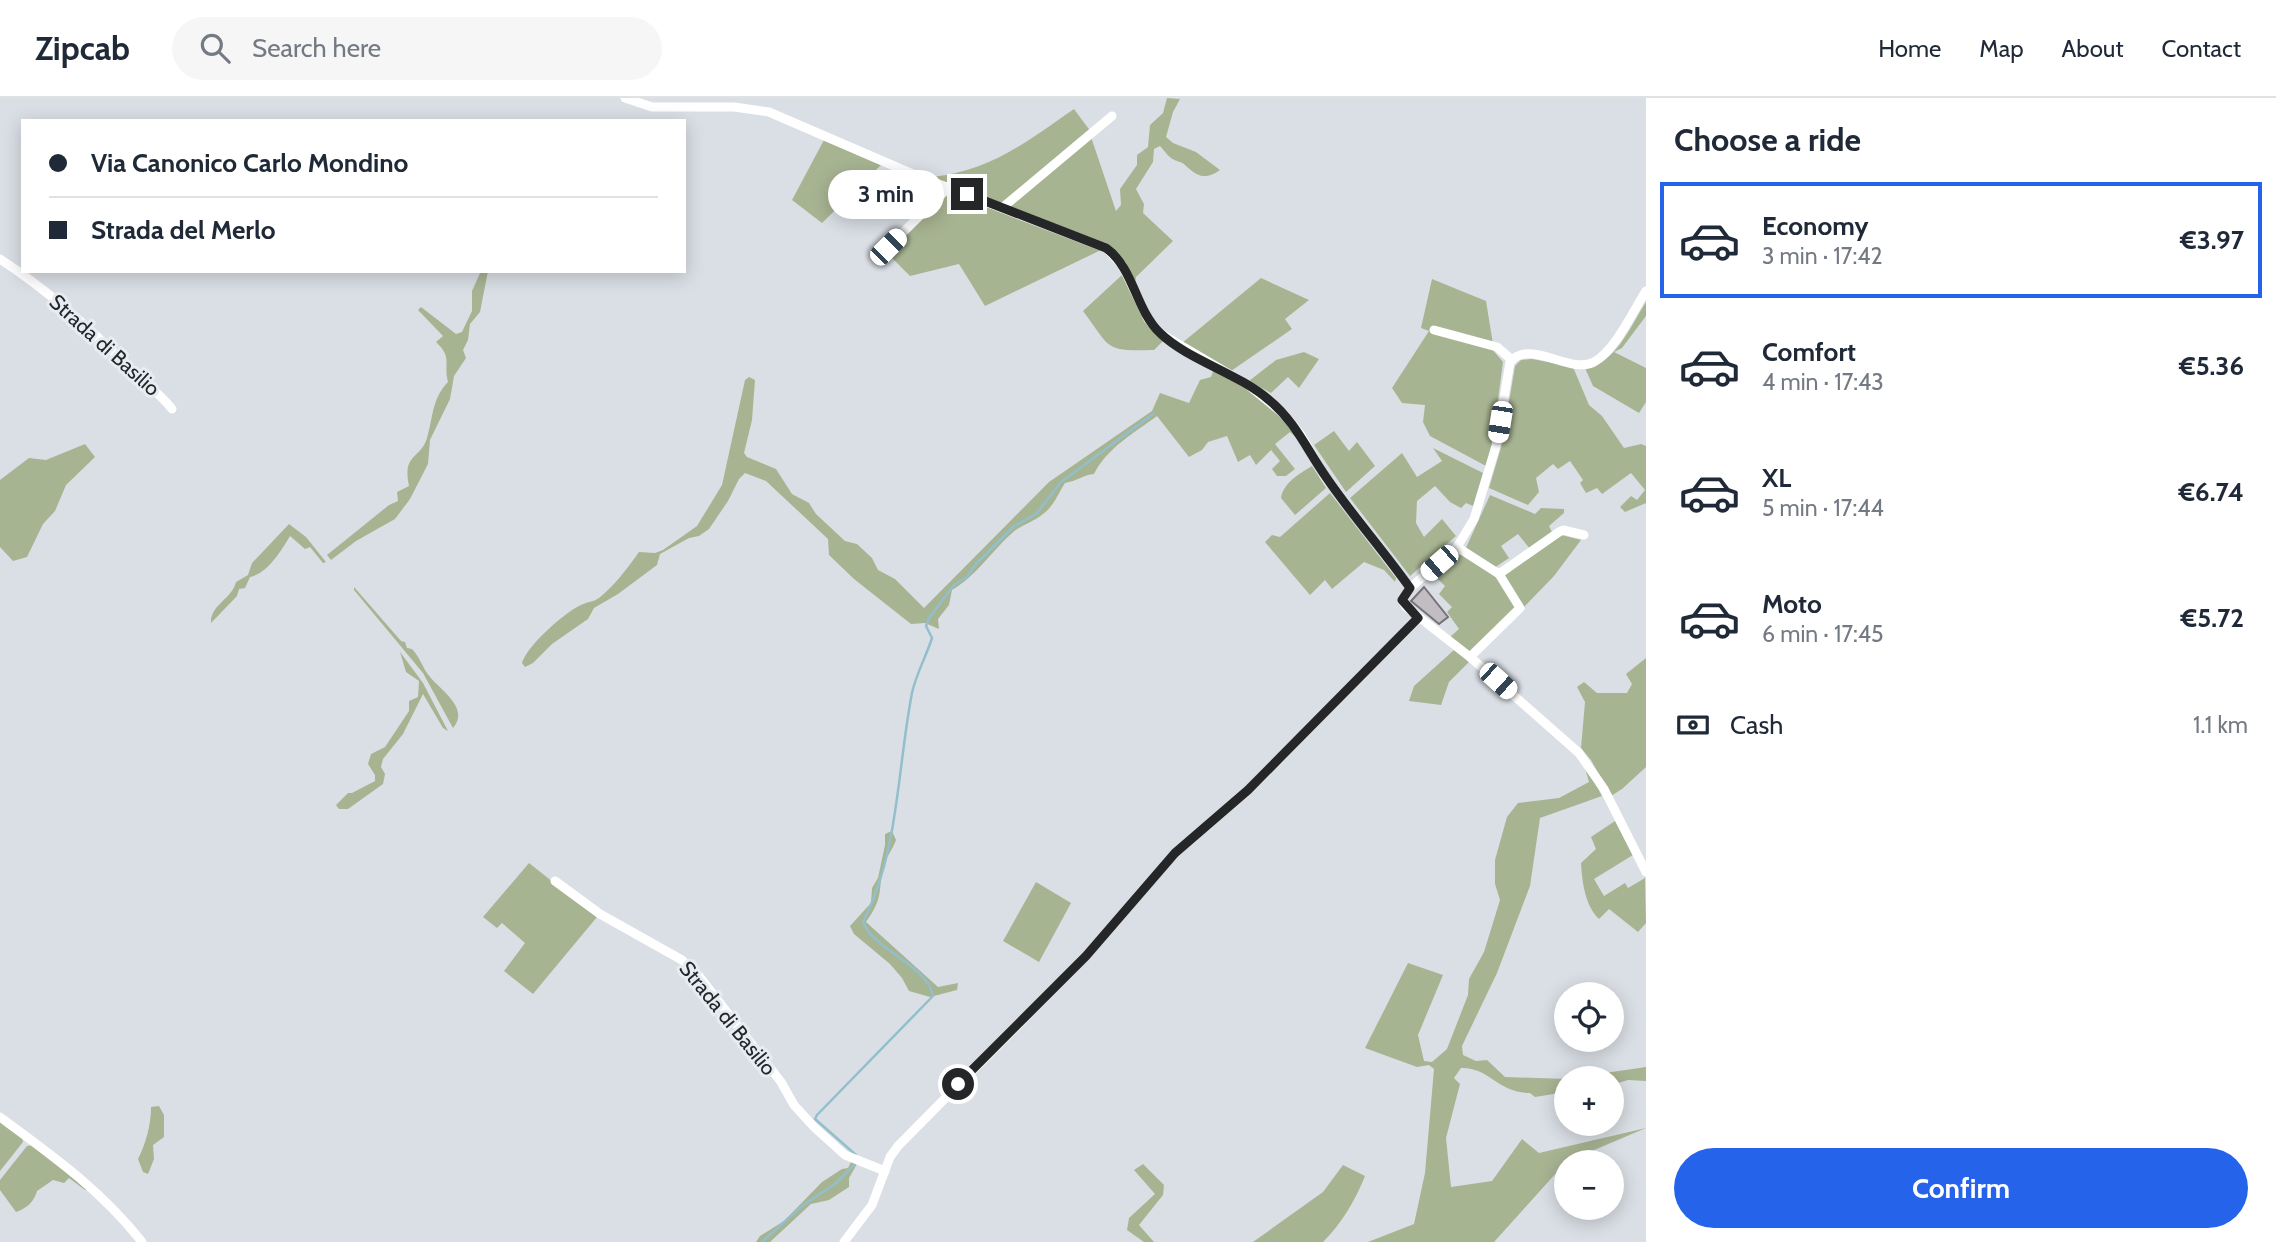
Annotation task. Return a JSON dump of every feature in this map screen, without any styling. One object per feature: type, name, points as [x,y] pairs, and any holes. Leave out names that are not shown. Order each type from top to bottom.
[{"type":"street","points":[[625,98],[652,107],[734,107],[769,113],[948,188],[1066,231],[1112,253],[1122,265],[1148,319],[1160,333],[1248,384],[1278,407],[1301,435],[1333,487],[1410,588]]},
{"type":"street","points":[[1002,208],[1112,117]]},
{"type":"street","points":[[880,255],[948,188]]},
{"type":"street","name":"Strada di Basilio","points":[[0,259],[48,293],[88,327],[140,379],[159,392],[172,409]]},
{"type":"street","points":[[1646,291],[1613,343],[1593,362],[1579,365],[1528,354],[1512,360],[1507,370],[1498,436],[1474,519],[1457,547],[1410,588],[1402,600],[1418,618],[1469,657],[1588,762],[1646,872]]},
{"type":"street","points":[[1434,330],[1497,347],[1512,360]]},
{"type":"street","points":[[1499,574],[1563,530],[1584,535]]},
{"type":"street","points":[[1457,547],[1499,574],[1520,608],[1469,657]]},
{"type":"street","points":[[844,1242],[872,1205],[898,1146],[1086,956],[1175,853],[1248,790],[1418,618]]},
{"type":"street","name":"Strada di Basilio","points":[[555,881],[600,914],[682,960],[699,976],[781,1082],[794,1105],[814,1127],[845,1155],[885,1171]]},
{"type":"street","points":[[0,1117],[99,1194],[116,1209],[142,1242]]},
{"type":"green space","points":[[1167,98],[1180,99],[1166,137],[1173,143],[1196,152],[1220,170],[1206,176],[1198,175],[1183,163],[1171,158],[1160,146],[1154,149],[1153,162],[1136,189],[1144,204],[1143,213],[1173,241],[1136,277],[1135,284],[1121,257],[1107,244],[1008,206],[1091,137],[1116,211],[1121,205],[1120,189],[1137,165],[1137,155],[1148,147],[1150,125],[1163,113]]},
{"type":"green space","points":[[1074,109],[1091,132],[1003,204],[932,177],[953,174],[990,162]]},
{"type":"green space","points":[[824,140],[881,165],[822,223],[792,200]]},
{"type":"green space","points":[[949,192],[1101,250],[985,306],[959,264],[910,276],[887,253]]},
{"type":"green space","points":[[480,273],[488,273],[480,312],[470,324],[468,340],[463,350],[466,358],[454,376],[450,399],[430,440],[428,464],[410,499],[395,519],[356,541],[331,560],[327,555],[389,505],[398,501],[397,492],[409,486],[410,462],[424,445],[436,401],[448,382],[446,357],[436,342],[443,336],[418,310],[421,307],[456,334],[462,332],[472,311],[472,291]]},
{"type":"green space","points":[[1122,275],[1157,336],[1163,341],[1154,350],[1126,350],[1111,346],[1083,311]]},
{"type":"green space","points":[[1261,278],[1309,300],[1285,319],[1292,329],[1231,371],[1182,343]]},
{"type":"green space","points":[[1432,279],[1486,301],[1493,344],[1433,327],[1430,331],[1491,348],[1503,362],[1492,445],[1486,466],[1430,436],[1423,422],[1425,405],[1402,403],[1392,388],[1429,331],[1421,328]]},
{"type":"green space","points":[[1646,302],[1646,316],[1622,348],[1614,352],[1646,368],[1646,402],[1639,413],[1593,386],[1585,368],[1596,365],[1614,351]]},
{"type":"green space","points":[[1304,352],[1319,359],[1299,388],[1288,377],[1271,393],[1249,381],[1276,360]]},
{"type":"green space","points":[[1532,359],[1573,367],[1589,405],[1602,416],[1624,448],[1641,444],[1646,446],[1646,503],[1625,512],[1620,507],[1631,496],[1637,500],[1645,490],[1631,473],[1602,494],[1597,488],[1586,493],[1580,483],[1583,480],[1570,461],[1558,469],[1553,464],[1536,478],[1539,492],[1528,505],[1489,488],[1502,444],[1515,366],[1521,360]]},
{"type":"green space","points":[[1214,369],[1263,401],[1303,444],[1290,432],[1275,444],[1295,469],[1286,476],[1277,476],[1272,469],[1280,461],[1271,450],[1256,465],[1250,455],[1238,462],[1227,436],[1208,442],[1202,450],[1189,457],[1157,416],[1106,456],[1094,474],[1065,483],[1047,511],[1015,531],[969,578],[952,590],[949,605],[938,619],[939,629],[925,623],[911,624],[854,579],[829,555],[828,539],[766,481],[745,473],[709,529],[660,554],[657,565],[594,608],[588,619],[552,644],[533,663],[525,667],[522,663],[546,631],[572,610],[599,598],[621,576],[639,552],[655,553],[663,550],[697,526],[722,485],[745,380],[749,377],[755,380],[752,420],[744,453],[747,457],[776,469],[792,494],[809,503],[816,514],[845,541],[857,544],[872,558],[878,570],[895,579],[924,608],[1049,482],[1152,411],[1160,393],[1189,403],[1200,380],[1211,377]]},
{"type":"green space","points":[[1334,431],[1349,451],[1357,442],[1375,466],[1346,492],[1314,445]]},
{"type":"green space","points":[[85,444],[95,457],[66,485],[55,511],[43,524],[27,557],[13,561],[0,547],[0,480],[29,458],[46,460]]},
{"type":"green space","points":[[1433,448],[1483,473],[1473,506],[1466,503],[1461,508],[1450,502],[1435,486],[1417,501],[1416,523],[1424,537],[1442,519],[1456,536],[1410,576],[1350,498],[1402,453],[1417,477],[1442,461]]},
{"type":"green space","points":[[1312,466],[1326,488],[1295,515],[1281,498],[1283,492],[1293,479]]},
{"type":"green space","points":[[1330,493],[1396,578],[1395,582],[1384,570],[1364,562],[1332,589],[1325,580],[1310,595],[1265,542],[1272,535],[1280,537]]},
{"type":"green space","points":[[1490,495],[1535,514],[1541,508],[1564,509],[1564,513],[1549,526],[1553,534],[1530,549],[1518,534],[1501,546],[1509,558],[1494,568],[1465,550]]},
{"type":"green space","points":[[289,524],[306,537],[326,562],[323,563],[310,547],[305,549],[290,536],[273,561],[263,571],[250,577],[245,588],[239,589],[237,596],[211,623],[214,611],[236,582],[248,575],[252,563]]},
{"type":"green space","points":[[1561,535],[1581,540],[1554,576],[1523,608],[1502,575]]},
{"type":"green space","points":[[1461,554],[1497,576],[1517,607],[1471,653],[1450,637],[1459,629],[1447,612],[1452,607],[1439,594],[1445,586],[1436,577]]},
{"type":"green space","points":[[354,587],[401,641],[405,642],[407,648],[415,652],[430,677],[452,701],[458,714],[453,728],[423,673]]},
{"type":"green space","points":[[1454,650],[1469,662],[1449,682],[1441,705],[1409,701],[1414,686]]},
{"type":"green space","points":[[400,652],[423,683],[448,731],[443,728],[423,694],[403,734],[383,759],[383,784],[348,809],[339,809],[336,805],[348,793],[375,781],[375,775],[368,764],[371,754],[385,747],[409,711],[409,701],[418,697],[419,681],[406,672]]},
{"type":"green space","points":[[1646,658],[1646,767],[1611,796],[1591,760],[1581,748],[1585,702],[1577,687],[1584,682],[1597,693],[1627,693],[1632,684],[1626,674]]},
{"type":"green space","points":[[1583,761],[1602,796],[1540,818],[1530,886],[1497,973],[1462,1046],[1463,1055],[1476,1061],[1487,1060],[1505,1077],[1554,1079],[1554,1094],[1535,1097],[1530,1093],[1510,1089],[1479,1071],[1461,1068],[1454,1078],[1460,1084],[1446,1138],[1451,1187],[1492,1181],[1522,1139],[1539,1153],[1612,1136],[1624,1136],[1624,1133],[1646,1128],[1594,1150],[1554,1150],[1554,1175],[1494,1242],[1368,1242],[1414,1224],[1425,1173],[1434,1069],[1429,1065],[1417,1067],[1365,1048],[1408,963],[1443,975],[1418,1035],[1424,1061],[1432,1062],[1447,1049],[1468,995],[1469,979],[1484,952],[1500,900],[1495,884],[1495,860],[1507,817],[1518,803],[1559,798],[1589,782]]},
{"type":"green space","points":[[1615,821],[1633,855],[1594,879],[1604,896],[1625,883],[1628,888],[1645,878],[1646,923],[1638,932],[1609,909],[1599,919],[1590,907],[1583,885],[1581,863],[1596,849],[1591,837]]},
{"type":"green space","points":[[892,831],[896,840],[884,865],[878,899],[866,922],[938,987],[958,983],[957,990],[930,997],[909,991],[890,964],[854,934],[850,926],[871,903],[872,888],[878,878],[885,845],[885,834]]},
{"type":"green space","points":[[529,863],[597,917],[533,994],[504,971],[525,943],[502,923],[497,928],[483,917]]},
{"type":"green space","points":[[1036,882],[1071,903],[1039,962],[1003,941]]},
{"type":"green space","points":[[1646,1067],[1646,1081],[1624,1081],[1624,1070]]},
{"type":"green space","points":[[159,1106],[164,1115],[164,1137],[153,1145],[154,1159],[148,1174],[143,1172],[138,1159],[148,1134],[151,1107]]},
{"type":"green space","points":[[0,1122],[22,1137],[23,1142],[0,1171]]},
{"type":"green space","points":[[33,1145],[90,1190],[85,1190],[69,1178],[64,1183],[53,1180],[37,1191],[29,1204],[16,1212],[0,1190],[0,1180],[27,1146]]},
{"type":"green space","points":[[851,1162],[857,1164],[849,1178],[849,1187],[829,1200],[811,1204],[770,1242],[756,1242],[760,1236],[784,1221],[822,1182],[848,1168]]},
{"type":"green space","points":[[1143,1164],[1164,1185],[1163,1195],[1139,1225],[1154,1242],[1144,1242],[1127,1230],[1129,1218],[1155,1194],[1134,1170]]},
{"type":"green space","points":[[1343,1165],[1365,1176],[1347,1211],[1323,1242],[1253,1242],[1323,1192]]},
{"type":"building","points":[[1424,587],[1448,617],[1439,624],[1411,601]]},
{"type":"waterway","points":[[856,1155],[815,1119],[933,996],[922,976],[878,941],[863,922],[884,868],[912,693],[932,638],[926,626],[929,618],[954,585],[967,577],[976,564],[1013,527],[1036,514],[1061,482],[1153,414]]},
{"type":"waterway","points":[[762,1242],[802,1206],[836,1183],[854,1165]]},
{"type":"route","points":[[958,1084],[1086,956],[1175,853],[1248,790],[1418,618],[1402,600],[1410,588],[1324,475],[1301,435],[1278,407],[1248,384],[1183,349],[1160,333],[1148,319],[1118,258],[1106,248],[967,194]]}]
